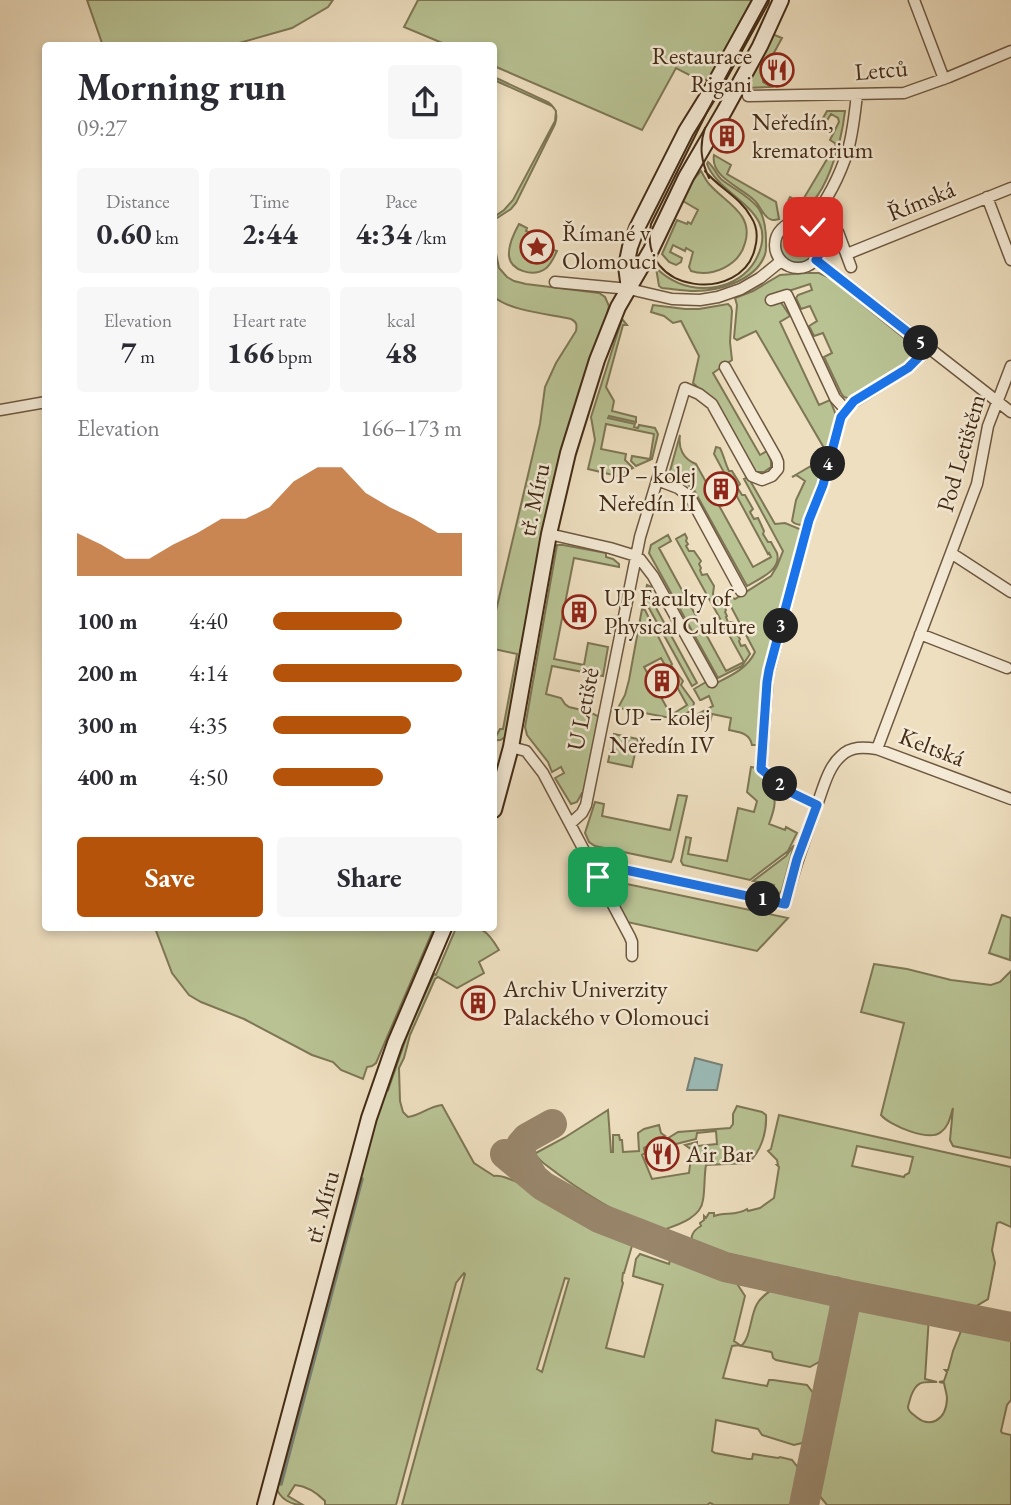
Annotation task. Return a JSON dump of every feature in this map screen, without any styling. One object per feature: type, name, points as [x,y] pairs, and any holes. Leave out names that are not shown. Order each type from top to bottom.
[{"type":"main road","name":"tř. Míru","points":[[629,289],[627,260],[636,228],[686,131],[761,0]]},
{"type":"main road","name":"tř. Míru","points":[[497,799],[511,747],[549,534],[568,453],[588,386],[614,315],[651,250],[686,177],[760,46],[781,0]]},
{"type":"main road","name":"tř. Míru","points":[[265,1505],[369,1118],[395,1043],[443,931]]},
{"type":"street","points":[[914,0],[944,79]]},
{"type":"street","name":"Letců","points":[[748,96],[904,93],[1011,51]]},
{"type":"street","points":[[809,224],[844,162],[852,133],[857,94]]},
{"type":"street","name":"Římská","points":[[847,254],[1011,188]]},
{"type":"street","points":[[987,197],[1011,260]]},
{"type":"street","points":[[790,223],[809,224],[821,240],[820,253],[816,260],[805,267],[796,268],[781,261],[775,246],[780,230],[790,223]]},
{"type":"street","points":[[838,232],[851,267]]},
{"type":"street","points":[[816,260],[1011,412]]},
{"type":"street","points":[[555,282],[629,289],[685,300],[718,297],[754,282],[781,261]]},
{"type":"street","points":[[771,300],[787,295],[835,398],[846,410]]},
{"type":"street","points":[[817,805],[792,793],[763,772],[760,765],[769,670],[809,520],[823,485],[839,422],[854,401],[908,368],[928,348]]},
{"type":"street","name":"Pod Letištěm","points":[[877,749],[977,484],[988,426],[1011,366]]},
{"type":"street","name":"U Letiště","points":[[571,823],[586,805],[640,537],[685,388],[712,404],[752,476],[762,480],[772,476],[778,469],[776,457],[725,367]]},
{"type":"street","points":[[0,410],[42,403]]},
{"type":"street","points":[[657,480],[678,488],[690,497],[741,591]]},
{"type":"street","points":[[549,534],[636,556],[653,576],[712,682]]},
{"type":"street","points":[[951,553],[1011,592]]},
{"type":"street","points":[[920,635],[1007,668]]},
{"type":"street","points":[[511,747],[531,755],[539,767],[630,937],[632,956]]},
{"type":"street","points":[[598,877],[621,869],[785,904],[797,859],[828,774],[840,756],[853,749],[877,749]]},
{"type":"street","name":"Keltská","points":[[877,749],[1011,799]]},
{"type":"green space","points":[[87,0],[333,0],[328,7],[292,28],[243,42],[102,42]]},
{"type":"green space","points":[[418,0],[753,0],[709,79],[701,81],[676,68],[642,130],[497,67],[497,42],[440,42],[404,27]]},
{"type":"green space","points":[[772,34],[782,38],[763,73],[763,82],[771,87],[746,88],[745,87]]},
{"type":"green space","points":[[497,78],[552,106],[497,81]]},
{"type":"green space","points":[[827,111],[845,111],[836,154],[815,199],[805,209],[793,213],[788,203],[790,197],[801,203],[836,144],[830,140],[839,122],[838,118],[831,114],[823,127],[819,125]]},
{"type":"green space","points":[[556,112],[555,124],[516,203],[497,218],[513,200],[555,121]]},
{"type":"green space","points":[[714,155],[731,165],[727,174],[776,202],[779,219],[768,218],[754,200],[721,175],[714,163]]},
{"type":"green space","points":[[708,162],[721,179],[746,196],[759,209],[765,229],[765,255],[752,272],[724,287],[695,291],[662,288],[659,286],[656,268],[676,282],[691,287],[708,288],[728,284],[752,266],[762,244],[762,229],[756,217],[714,176]]},
{"type":"green space","points":[[701,171],[709,183],[737,210],[746,224],[747,233],[743,249],[735,260],[708,273],[691,271],[689,267],[693,252],[686,248],[685,251],[673,245],[670,252],[682,258],[676,265],[662,254],[677,220],[691,224],[698,210],[683,201],[687,189]]},
{"type":"green space","points":[[519,224],[527,228],[526,231],[538,236],[534,245],[540,247],[544,239],[552,243],[557,251],[545,269],[523,271],[511,261],[509,248]]},
{"type":"green space","points":[[798,227],[811,232],[816,245],[811,258],[798,263],[785,258],[780,245],[785,232]]},
{"type":"green space","points":[[497,258],[499,268],[514,281],[599,293],[605,297],[609,306],[507,734],[503,739],[497,740],[500,729],[503,729],[517,654],[497,650],[497,606],[540,424],[545,387],[576,331],[575,323],[571,319],[520,309],[497,299]]},
{"type":"green space","points":[[819,273],[830,278],[910,343],[912,352],[909,361],[850,399],[844,397],[824,357],[832,353],[823,333],[814,336],[809,326],[817,321],[810,306],[801,309],[796,298],[812,290],[810,284],[770,297],[782,304],[790,316],[780,322],[819,405],[830,400],[836,415],[804,525],[792,521],[796,500],[805,481],[796,475],[792,477],[821,460],[824,448],[756,331],[737,340],[734,338],[737,305],[735,298],[780,275]]},
{"type":"green space","points":[[728,304],[732,311],[732,360],[713,373],[760,455],[767,451],[771,467],[764,472],[756,472],[751,468],[718,406],[693,383],[699,356],[681,321],[673,323],[664,316],[651,312],[653,305],[699,309]]},
{"type":"green space","points":[[622,319],[627,325],[623,325],[606,387],[614,401],[612,411],[636,417],[636,422],[609,416],[608,418],[635,424],[634,427],[638,428],[639,425],[655,428],[658,434],[652,459],[636,466],[631,461],[632,456],[650,459],[654,434],[606,424],[601,449],[626,454],[625,460],[633,468],[617,476],[588,469],[595,440],[591,417]]},
{"type":"green space","points":[[680,435],[682,453],[696,464],[753,567],[771,557],[714,454],[716,447],[720,448],[729,471],[732,471],[740,484],[737,487],[753,509],[750,512],[754,519],[758,518],[763,534],[777,553],[778,559],[773,569],[747,586],[694,490],[670,471]]},
{"type":"green space","points":[[748,477],[775,524],[785,523],[802,530],[763,677],[757,745],[752,745],[744,734],[729,730],[731,718],[712,714],[709,727],[695,723],[698,714],[713,706],[709,696],[700,700],[694,689],[706,682],[709,687],[735,673],[747,664],[755,652],[728,601],[771,576],[783,551],[744,479]]},
{"type":"green space","points":[[685,534],[688,544],[686,546],[689,551],[694,551],[701,561],[699,564],[702,575],[707,574],[714,586],[715,599],[720,598],[728,622],[733,622],[741,646],[745,645],[750,654],[742,666],[718,678],[649,553],[651,545],[668,535],[671,541],[659,548],[726,671],[744,662],[676,539]]},
{"type":"green space","points":[[557,545],[606,553],[606,557],[619,564],[619,567],[574,558],[554,659],[584,665],[588,643],[608,647],[603,676],[552,666],[546,694],[561,698],[569,707],[599,717],[585,793],[582,793],[577,802],[571,804],[555,778],[564,773],[561,767],[552,772],[548,762],[527,735],[525,727]]},
{"type":"green space","points":[[647,585],[653,592],[649,595],[697,683],[692,686],[644,599]]},
{"type":"green space","points":[[642,609],[645,610],[671,665],[683,681],[681,685],[694,703],[692,710],[676,719],[618,708],[629,680]],"holes":[[[661,658],[687,705],[671,715],[644,667]]]},
{"type":"green space","points":[[614,734],[638,739],[632,767],[608,762]]},
{"type":"green space","points":[[751,767],[756,768],[773,793],[774,808],[769,824],[785,830],[786,827],[797,833],[788,851],[750,880],[683,865],[681,861],[686,837],[691,838],[688,854],[727,861],[738,808],[754,812],[757,801],[747,792]]},
{"type":"green space","points":[[678,795],[687,796],[671,862],[595,846],[589,842],[585,833],[595,802],[604,804],[602,816],[670,830]]},
{"type":"green space","points":[[794,845],[782,890],[777,897],[772,897],[774,885],[753,881],[786,856]]},
{"type":"green space","points":[[617,874],[623,875],[622,883],[788,918],[757,951],[627,922],[609,885],[611,878]]},
{"type":"green space","points":[[1002,915],[1011,918],[1010,960],[989,953]]},
{"type":"green space","points":[[156,931],[433,931],[376,1063],[367,1067],[363,1079],[244,1019],[201,1002],[189,995],[172,973]]},
{"type":"green space","points":[[455,931],[483,931],[499,950],[479,962],[484,973],[457,988],[438,977],[435,979],[410,1035],[399,1068],[403,1112],[408,1117],[442,1105],[474,1163],[494,1176],[530,1188],[598,1226],[634,1239],[623,1273],[623,1283],[606,1348],[644,1357],[663,1285],[633,1276],[636,1259],[640,1254],[669,1264],[671,1257],[658,1254],[649,1248],[650,1246],[732,1276],[745,1296],[734,1341],[740,1345],[732,1346],[723,1378],[767,1386],[769,1380],[807,1385],[817,1398],[810,1435],[802,1443],[794,1445],[762,1435],[758,1429],[716,1420],[712,1451],[748,1459],[752,1459],[753,1454],[792,1460],[803,1474],[798,1505],[402,1505],[464,1273],[456,1283],[396,1505],[325,1505],[325,1501],[315,1493],[295,1485],[288,1496],[303,1505],[294,1504],[280,1495],[276,1487],[384,1088],[388,1090],[410,1027],[434,974],[436,975]],"holes":[[[565,1278],[569,1279],[542,1372],[537,1369]]]},
{"type":"green space","points":[[874,964],[951,980],[991,985],[1000,982],[1011,971],[1011,1158],[953,1146],[950,1140],[953,1108],[946,1127],[936,1135],[910,1131],[881,1115],[904,1023],[861,1012]]},
{"type":"green space","points":[[737,1106],[766,1115],[760,1147],[748,1163],[706,1165],[703,1200],[698,1212],[688,1220],[663,1230],[602,1203],[558,1174],[534,1154],[608,1110],[611,1152],[613,1135],[619,1135],[622,1140],[623,1152],[639,1151],[638,1133],[659,1125],[665,1136],[644,1148],[645,1153],[642,1155],[652,1179],[689,1173],[692,1150],[685,1145],[697,1142],[697,1146],[717,1144],[716,1131],[697,1133],[696,1139],[668,1146],[665,1140],[678,1132],[730,1128]]},
{"type":"green space","points":[[779,1115],[1011,1167],[1011,1227],[997,1223],[992,1250],[995,1263],[988,1299],[968,1311],[952,1309],[742,1265],[696,1247],[692,1235],[701,1226],[704,1216],[706,1218],[709,1213],[714,1213],[714,1216],[760,1208],[774,1198],[779,1167],[777,1160],[768,1151],[771,1149]],"holes":[[[857,1146],[913,1157],[909,1173],[904,1177],[852,1166]]]},
{"type":"green space","points":[[780,1285],[825,1294],[832,1307],[824,1359],[810,1367],[776,1360],[771,1352],[741,1346],[747,1338],[757,1304],[764,1295]]},
{"type":"green space","points":[[859,1301],[929,1316],[925,1379],[937,1382],[918,1385],[908,1407],[911,1413],[926,1422],[936,1420],[944,1412],[947,1397],[944,1383],[939,1382],[944,1381],[947,1372],[945,1370],[948,1370],[962,1323],[1011,1333],[1011,1400],[1007,1405],[1001,1431],[1011,1435],[1011,1505],[827,1505],[818,1494],[851,1318]]},
{"type":"water","points":[[695,1058],[722,1065],[717,1090],[687,1090]]},
{"type":"waterway","points":[[281,1484],[362,1179]]},
{"type":"taxiway","points":[[533,1177],[521,1157],[521,1145],[527,1138],[552,1124]]},
{"type":"taxiway","points":[[505,1154],[543,1186],[599,1218],[725,1267],[1011,1327]]},
{"type":"taxiway","points":[[804,1505],[845,1306],[843,1298],[835,1291]]},
{"type":"tram line","points":[[705,171],[747,210],[755,224],[756,240],[747,266],[732,278],[713,284],[693,284],[675,278],[660,266],[651,248],[651,224],[707,112],[768,0]]},
{"type":"tram line","points":[[705,128],[702,153],[709,178]]},
{"type":"place","name":"Restaurace Rigani","points":[[777,70]]},
{"type":"place","name":"Neředín, krematorium","points":[[727,136]]},
{"type":"place","name":"Římané v Olomouci","points":[[537,247]]},
{"type":"place","name":"UP – kolej Neředín II","points":[[721,489]]},
{"type":"place","name":"UP Faculty of Physical Culture","points":[[579,612]]},
{"type":"place","name":"UP – kolej Neředín IV","points":[[662,681]]},
{"type":"place","name":"Archiv Univerzity Palackého v Olomouci","points":[[478,1003]]},
{"type":"place","name":"Air Bar","points":[[662,1154]]},
{"type":"route","points":[[598,877],[621,869],[785,904],[797,859],[817,805],[792,793],[761,769],[769,670],[809,520],[823,485],[841,417],[854,401],[908,368],[928,348],[816,260],[822,244],[813,227]]}]
